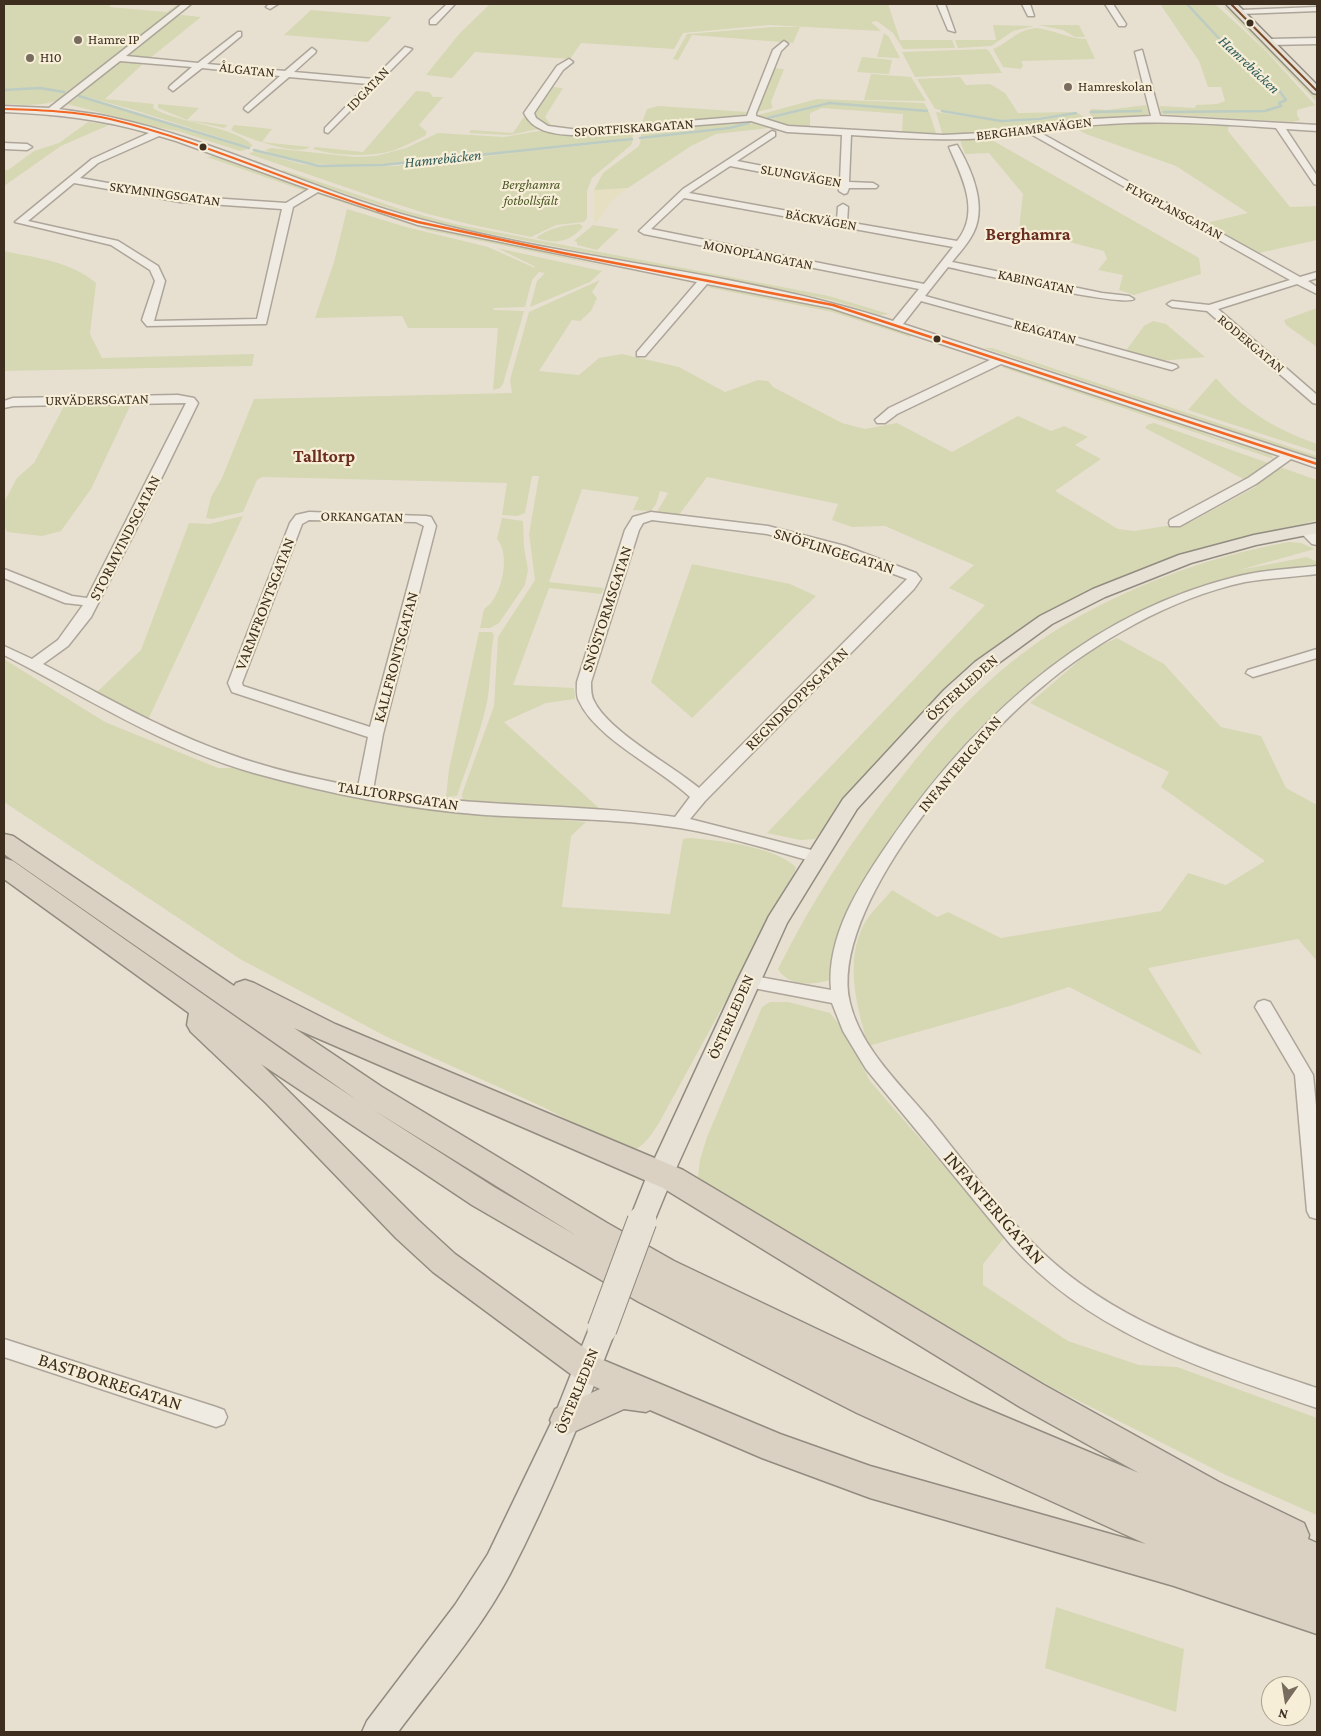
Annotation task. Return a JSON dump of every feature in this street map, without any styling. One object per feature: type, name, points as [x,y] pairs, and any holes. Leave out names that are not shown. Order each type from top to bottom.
[{"type":"highway","points":[[4,842],[372,1095],[596,1232],[679,1278],[958,1413],[1194,1513],[1317,1560]]},
{"type":"highway","points":[[4,867],[294,1073],[482,1196],[650,1292],[887,1410],[1172,1538],[1317,1592]]},
{"type":"highway","points":[[179,962],[205,965],[285,1012],[325,1032],[660,1174],[758,1228],[1111,1442],[1207,1493],[1317,1546]]},
{"type":"highway","points":[[203,1008],[201,1024],[276,1095],[407,1229],[468,1283],[587,1368],[774,1447],[870,1482],[1174,1569],[1317,1616]]},
{"type":"highway","points":[[567,1420],[622,1394],[656,1398]]},
{"type":"main road","points":[[1231,4],[1317,91]]},
{"type":"main road","name":"ÖSTERLEDEN","points":[[378,1732],[466,1616],[498,1564],[567,1420],[660,1174],[748,981],[777,922],[850,804],[925,721],[982,666],[1046,620],[1122,583],[1185,559],[1254,540],[1313,533]]},
{"type":"street","points":[[51,111],[188,4]]},
{"type":"street","points":[[433,22],[451,4]]},
{"type":"street","points":[[941,4],[952,30]]},
{"type":"street","points":[[1026,4],[1031,14]]},
{"type":"street","points":[[1109,4],[1122,24]]},
{"type":"street","points":[[1240,12],[1317,9]]},
{"type":"street","points":[[173,88],[238,34]]},
{"type":"street","points":[[1269,42],[1317,41]]},
{"type":"street","points":[[752,118],[751,113],[777,50],[784,44]]},
{"type":"street","name":"IDGATAN","points":[[328,130],[408,49]]},
{"type":"street","points":[[248,109],[312,51]]},
{"type":"street","points":[[1139,52],[1156,118]]},
{"type":"street","name":"ÅLGATAN","points":[[119,58],[375,82]]},
{"type":"street","name":"SPORTFISKARGATAN","points":[[569,62],[560,68],[530,113],[533,121],[550,129],[586,133],[752,118]]},
{"type":"street","points":[[4,109],[51,111],[109,118],[418,222],[563,253],[833,305],[897,324],[1317,464]]},
{"type":"street","name":"BERGHAMRAVÄGEN","points":[[752,118],[787,129],[965,138],[1030,131],[1090,121],[1156,118],[1317,128]]},
{"type":"street","points":[[1280,126],[1289,143],[1317,182]]},
{"type":"street","name":"FLYGPLANSGATAN","points":[[1030,131],[1317,291]]},
{"type":"street","points":[[844,188],[846,132]]},
{"type":"street","points":[[158,133],[95,162],[20,222],[108,241],[154,268],[160,281],[148,320],[151,324],[262,322],[288,206],[295,200],[318,188]]},
{"type":"street","points":[[683,195],[772,134]]},
{"type":"street","points":[[4,146],[27,147]]},
{"type":"street","points":[[897,324],[973,225],[976,206],[972,189],[954,147]]},
{"type":"street","name":"SLUNGVÄGEN","points":[[730,163],[844,188],[873,186]]},
{"type":"street","name":"SKYMNINGSGATAN","points":[[72,180],[180,199],[288,206]]},
{"type":"street","name":"BÄCKVÄGEN","points":[[683,195],[960,244]]},
{"type":"street","name":"MONOPLANGATAN","points":[[683,195],[644,231],[925,287]]},
{"type":"street","points":[[842,224],[843,207]]},
{"type":"street","name":"KABINGATAN","points":[[944,263],[1102,296],[1128,299]]},
{"type":"street","name":"RODERGATAN","points":[[1210,308],[1317,275]]},
{"type":"street","points":[[641,354],[705,279]]},
{"type":"street","name":"REAGATAN","points":[[918,297],[1172,367]]},
{"type":"street","points":[[1172,304],[1210,308]]},
{"type":"street","name":"RODERGATAN","points":[[1210,308],[1317,401]]},
{"type":"street","points":[[881,420],[893,411],[1002,359]]},
{"type":"street","name":"URVÄDERSGATAN","points":[[6,404],[186,399]]},
{"type":"street","name":"STORMVINDSGATAN","points":[[34,664],[52,652],[76,629],[136,518],[192,403],[186,399]]},
{"type":"street","points":[[1175,523],[1252,481],[1289,455]]},
{"type":"street","name":"ORKANGATAN","points":[[296,523],[301,518],[309,516],[416,518],[429,523]]},
{"type":"street","name":"SNÖFLINGEGATAN","points":[[638,520],[651,516],[768,530],[840,549],[911,576]]},
{"type":"street","name":"SNÖSTORMSGATAN","points":[[638,520],[632,530],[584,682],[585,699],[592,710],[626,740],[669,775],[690,786],[699,797]]},
{"type":"street","name":"VARMFRONTSGATAN","points":[[296,523],[235,683],[237,689],[376,734]]},
{"type":"street","name":"KALLFRONTSGATAN","points":[[365,792],[376,734],[405,627],[429,523]]},
{"type":"street","name":"INFANTERIGATAN","points":[[1317,570],[1241,579],[1215,586],[1162,606],[1104,636],[1030,687],[982,734],[940,784],[897,843],[851,919],[844,940],[839,976],[840,998],[844,1014],[875,1067],[1034,1257],[1086,1300],[1138,1332],[1186,1353],[1317,1398]]},
{"type":"street","points":[[4,573],[70,600],[91,602]]},
{"type":"street","name":"REGNDROPPSGATAN","points":[[679,823],[699,797],[902,594],[914,579],[911,576]]},
{"type":"street","name":"TALLTORPSGATAN","points":[[4,650],[34,664],[137,722],[218,757],[259,769],[365,792],[456,807],[679,823],[818,857]]},
{"type":"street","points":[[1253,673],[1317,653]]},
{"type":"street","points":[[748,981],[840,998]]},
{"type":"street","points":[[1264,1007],[1294,1055],[1304,1075],[1317,1211]]},
{"type":"street","name":"BASTBORREGATAN","points":[[4,1348],[216,1417]]},
{"type":"shaded area","points":[[628,188],[614,199],[596,223],[594,222],[594,190]]},
{"type":"green space","points":[[4,4],[112,4],[109,7],[167,12],[178,4],[182,4],[62,98],[48,103],[26,105],[4,104]]},
{"type":"green space","points":[[490,4],[888,4],[900,40],[952,40],[955,48],[903,49],[893,33],[877,21],[871,22],[881,31],[769,25],[683,33],[674,49],[581,43],[570,59],[475,52],[452,78],[426,75],[459,34]]},
{"type":"green space","points":[[1160,4],[1215,4],[1264,49],[1315,105],[1297,110],[1300,120],[1293,122],[1161,114],[1160,106],[1195,108],[1196,105],[1217,104],[1225,101],[1221,87],[1208,87],[1199,61]]},
{"type":"green space","points":[[1223,6],[1243,20],[1271,46],[1317,96],[1317,102]]},
{"type":"green space","points":[[311,10],[392,17],[368,42],[284,35]]},
{"type":"green space","points":[[177,16],[201,17],[149,59],[129,55]]},
{"type":"green space","points":[[993,25],[1034,26],[1013,31],[991,46],[958,48],[955,40],[996,40]]},
{"type":"green space","points":[[1038,25],[1079,25],[1085,37],[1075,37],[1063,30]]},
{"type":"green space","points":[[773,27],[800,27],[793,43],[692,35],[678,60],[673,59],[687,34]]},
{"type":"green space","points":[[1036,28],[1074,38],[1086,39],[1095,59],[1021,61],[1023,65],[1021,69],[1003,67],[993,49],[1023,31]]},
{"type":"green space","points":[[884,33],[889,37],[900,58],[877,57]]},
{"type":"green space","points":[[986,49],[1002,73],[915,77],[902,52]]},
{"type":"green space","points":[[862,57],[892,60],[889,74],[857,72]]},
{"type":"green space","points":[[127,61],[145,62],[105,99],[154,104],[153,108],[164,113],[234,134],[253,146],[250,147],[131,109],[79,95],[117,63]]},
{"type":"green space","points":[[773,68],[784,69],[771,102],[773,108],[757,112]]},
{"type":"green space","points":[[871,74],[911,77],[926,101],[864,100]]},
{"type":"green space","points":[[960,77],[966,85],[990,84],[1005,93],[1018,113],[1075,112],[1036,118],[1001,120],[935,109],[917,79]]},
{"type":"green space","points":[[553,87],[563,88],[545,117],[551,125],[549,126],[534,119],[533,114]]},
{"type":"green space","points":[[416,91],[429,92],[433,97],[443,97],[419,125],[427,132],[425,136],[392,151],[383,153],[363,155],[342,154],[313,149],[315,147],[363,152]]},
{"type":"green space","points":[[79,96],[248,149],[240,151],[178,131],[155,127],[67,104]]},
{"type":"green space","points":[[817,99],[924,103],[929,111],[827,102],[764,118],[758,115]]},
{"type":"green space","points":[[158,104],[199,108],[187,120],[158,108]]},
{"type":"green space","points":[[828,104],[929,112],[936,133],[934,135],[902,134],[903,114],[822,108],[810,113],[810,128],[779,126],[766,120]]},
{"type":"green space","points":[[1146,105],[1149,114],[1145,115],[1092,118],[1089,112],[1091,109],[1107,110]]},
{"type":"green space","points":[[658,106],[748,112],[742,117],[641,125],[647,109]]},
{"type":"green space","points":[[936,112],[1006,122],[1042,120],[1078,113],[1084,119],[991,134],[943,136]]},
{"type":"green space","points":[[525,115],[542,128],[510,135],[469,133],[471,130],[513,133]]},
{"type":"green space","points":[[187,120],[228,125],[224,128]]},
{"type":"green space","points":[[1134,120],[1229,124],[1228,131],[1290,207],[1317,206],[1317,240],[1259,253],[1206,223],[1248,213],[1176,166],[1086,134],[1072,126]]},
{"type":"green space","points":[[88,122],[109,125],[61,146],[4,186],[4,170],[8,170],[34,151],[59,143]]},
{"type":"green space","points":[[750,122],[728,127],[641,137],[642,131]]},
{"type":"green space","points":[[753,123],[769,128],[716,134],[691,146],[628,188],[594,190],[603,173],[639,146],[641,139],[732,128]]},
{"type":"green space","points":[[234,125],[272,129],[262,142],[231,130]]},
{"type":"green space","points":[[545,130],[579,136],[634,131],[632,138],[498,155],[386,165],[335,165],[293,160],[265,150],[271,148],[355,157],[376,156],[406,148],[438,133],[504,137]]},
{"type":"green space","points":[[990,139],[1199,258],[1201,274],[1134,295],[1119,290],[1123,275],[1098,270],[1107,259],[1104,251],[1019,229],[1023,194],[989,153],[965,154],[960,140]]},
{"type":"green space","name":"Berghamra fotbollsfält","points":[[633,140],[631,145],[592,178],[587,191],[587,218],[584,222],[556,225],[531,237],[428,214],[249,154],[254,151],[301,164],[323,167],[395,166]]},
{"type":"green space","points":[[262,142],[310,147],[294,150]]},
{"type":"green space","points":[[214,156],[304,187],[305,191],[207,157]]},
{"type":"green space","points":[[283,170],[403,210],[454,224],[829,296],[889,314],[880,315],[831,300],[434,223],[279,172]]},
{"type":"green space","points":[[314,193],[330,195],[409,222],[618,269],[427,230]]},
{"type":"green space","points":[[347,209],[406,227],[488,247],[535,268],[497,248],[602,271],[590,282],[530,307],[537,281],[545,273],[539,272],[532,280],[525,307],[493,308],[494,310],[524,311],[503,384],[500,388],[493,390],[498,328],[408,328],[402,316],[315,318],[334,262]]},
{"type":"green space","points":[[580,224],[583,227],[572,236],[561,241],[536,238],[556,228]]},
{"type":"green space","points":[[593,225],[619,229],[597,250],[577,245],[577,242],[574,241]]},
{"type":"green space","points":[[4,251],[64,265],[96,283],[90,334],[102,358],[254,354],[252,366],[4,371]]},
{"type":"green space","points":[[600,280],[592,292],[597,298],[591,311],[580,321],[572,320],[539,371],[579,375],[599,358],[622,354],[679,367],[725,392],[758,380],[768,381],[773,387],[842,423],[865,429],[897,423],[952,452],[1018,416],[1051,431],[1064,426],[1088,437],[1075,445],[1101,459],[1055,491],[1118,529],[1134,531],[1191,522],[1257,486],[1145,428],[1147,425],[1154,423],[1317,480],[1317,520],[1161,564],[1109,582],[1062,604],[1017,632],[964,676],[911,726],[877,763],[815,839],[800,840],[767,833],[985,605],[949,588],[974,565],[885,526],[852,527],[832,520],[838,504],[707,477],[679,515],[657,512],[668,493],[660,491],[656,504],[651,511],[633,510],[639,497],[582,489],[549,582],[604,588],[601,594],[549,588],[513,685],[574,688],[575,699],[546,703],[504,722],[600,809],[480,804],[463,801],[462,794],[494,706],[498,637],[535,580],[529,534],[539,476],[532,476],[525,513],[517,516],[502,515],[507,483],[262,477],[257,480],[243,512],[212,519],[206,518],[211,497],[222,478],[254,399],[512,393],[510,380],[529,312]]},
{"type":"green space","points":[[711,286],[796,300],[840,310],[913,335],[910,337],[832,312],[706,287]]},
{"type":"green space","points":[[1317,308],[1317,347],[1286,325],[1284,320]]},
{"type":"green space","points":[[1153,321],[1166,324],[1205,357],[1160,361],[1125,352],[1144,326]]},
{"type":"green space","points":[[984,348],[992,348],[1317,456],[1317,459]]},
{"type":"green space","points":[[1011,366],[1172,420],[1217,438],[1269,452],[1274,459],[1001,367]]},
{"type":"green space","points":[[1216,378],[1238,400],[1262,418],[1288,432],[1317,444],[1317,452],[1188,410]]},
{"type":"green space","points":[[64,406],[130,406],[91,489],[61,531],[42,536],[7,532],[4,525],[4,502],[17,478],[34,463]]},
{"type":"green space","points":[[243,516],[147,722],[96,693],[141,650],[189,523],[209,524]]},
{"type":"green space","points":[[502,518],[523,521],[524,547],[528,570],[525,585],[499,623],[490,628],[480,628],[484,610],[491,604],[502,580],[503,553],[497,539]]},
{"type":"green space","points":[[1289,542],[1301,543],[1315,549],[1239,570],[1307,557],[1317,562],[1317,566],[1313,569],[1256,574],[1211,583],[1106,631],[1079,646],[1021,691],[977,730],[903,824],[847,910],[833,947],[833,966],[830,980],[816,983],[801,983],[794,982],[782,975],[778,969],[791,943],[834,870],[866,823],[931,741],[979,690],[997,674],[1034,645],[1062,627],[1123,594],[1156,580],[1223,557]]},
{"type":"green space","points":[[692,564],[790,584],[816,596],[692,718],[651,682]]},
{"type":"green space","points":[[479,632],[492,632],[494,635],[486,708],[457,796],[446,797],[449,769]]},
{"type":"green space","points":[[1117,638],[1164,664],[1221,727],[1261,736],[1286,788],[1317,805],[1317,961],[1298,939],[1148,968],[1202,1055],[1069,987],[868,1046],[854,985],[855,954],[864,924],[892,890],[937,917],[948,912],[1001,938],[1161,911],[1188,873],[1226,885],[1265,861],[1161,787],[1169,772],[1030,703],[1090,651]]},
{"type":"green space","points":[[4,659],[105,722],[218,768],[234,768],[317,791],[395,805],[586,822],[571,836],[562,907],[670,914],[683,839],[690,838],[746,846],[774,854],[796,867],[794,876],[659,1123],[642,1145],[627,1151],[543,1107],[387,1037],[240,959],[4,802]]},
{"type":"green space","points":[[770,1002],[788,1002],[830,1013],[843,1029],[870,1081],[1005,1237],[983,1264],[983,1285],[1068,1341],[1139,1365],[1177,1367],[1317,1418],[1317,1515],[1226,1475],[1051,1387],[841,1263],[731,1202],[698,1177],[700,1160],[707,1137],[762,1007]]},
{"type":"green space","points":[[1056,1607],[1184,1649],[1176,1712],[1045,1668]]},
{"type":"waterway","name":"Hamrebäcken","points":[[1164,112],[1265,111],[1281,106],[1279,103],[1286,100],[1278,89],[1226,46],[1187,4]]},
{"type":"waterway","name":"Hamrebäcken","points":[[4,90],[40,88],[64,92]]},
{"type":"waterway","name":"Hamrebäcken","points":[[79,96],[249,148]]},
{"type":"waterway","name":"Hamrebäcken","points":[[768,118],[829,103],[927,111]]},
{"type":"waterway","name":"Hamrebäcken","points":[[942,111],[1001,121],[1039,119],[1076,113]]},
{"type":"waterway","name":"Hamrebäcken","points":[[1091,112],[1141,111]]},
{"type":"waterway","name":"Hamrebäcken","points":[[640,138],[729,128],[749,123]]},
{"type":"waterway","name":"Hamrebäcken","points":[[254,150],[319,166],[383,165],[632,139]]},
{"type":"transit line","points":[[1231,4],[1317,91]]},
{"type":"transit line","points":[[4,109],[51,111],[109,119],[179,139],[375,209],[418,222],[563,253],[833,305],[1317,464]]},
{"type":"place","name":"Hamre IP","points":[[78,40]]},
{"type":"place","name":"H10","points":[[30,58]]},
{"type":"place","name":"Hamreskolan","points":[[1068,87]]},
{"type":"district","name":"Berghamra","points":[[1028,234]]},
{"type":"district","name":"Talltorp","points":[[324,456]]}]
